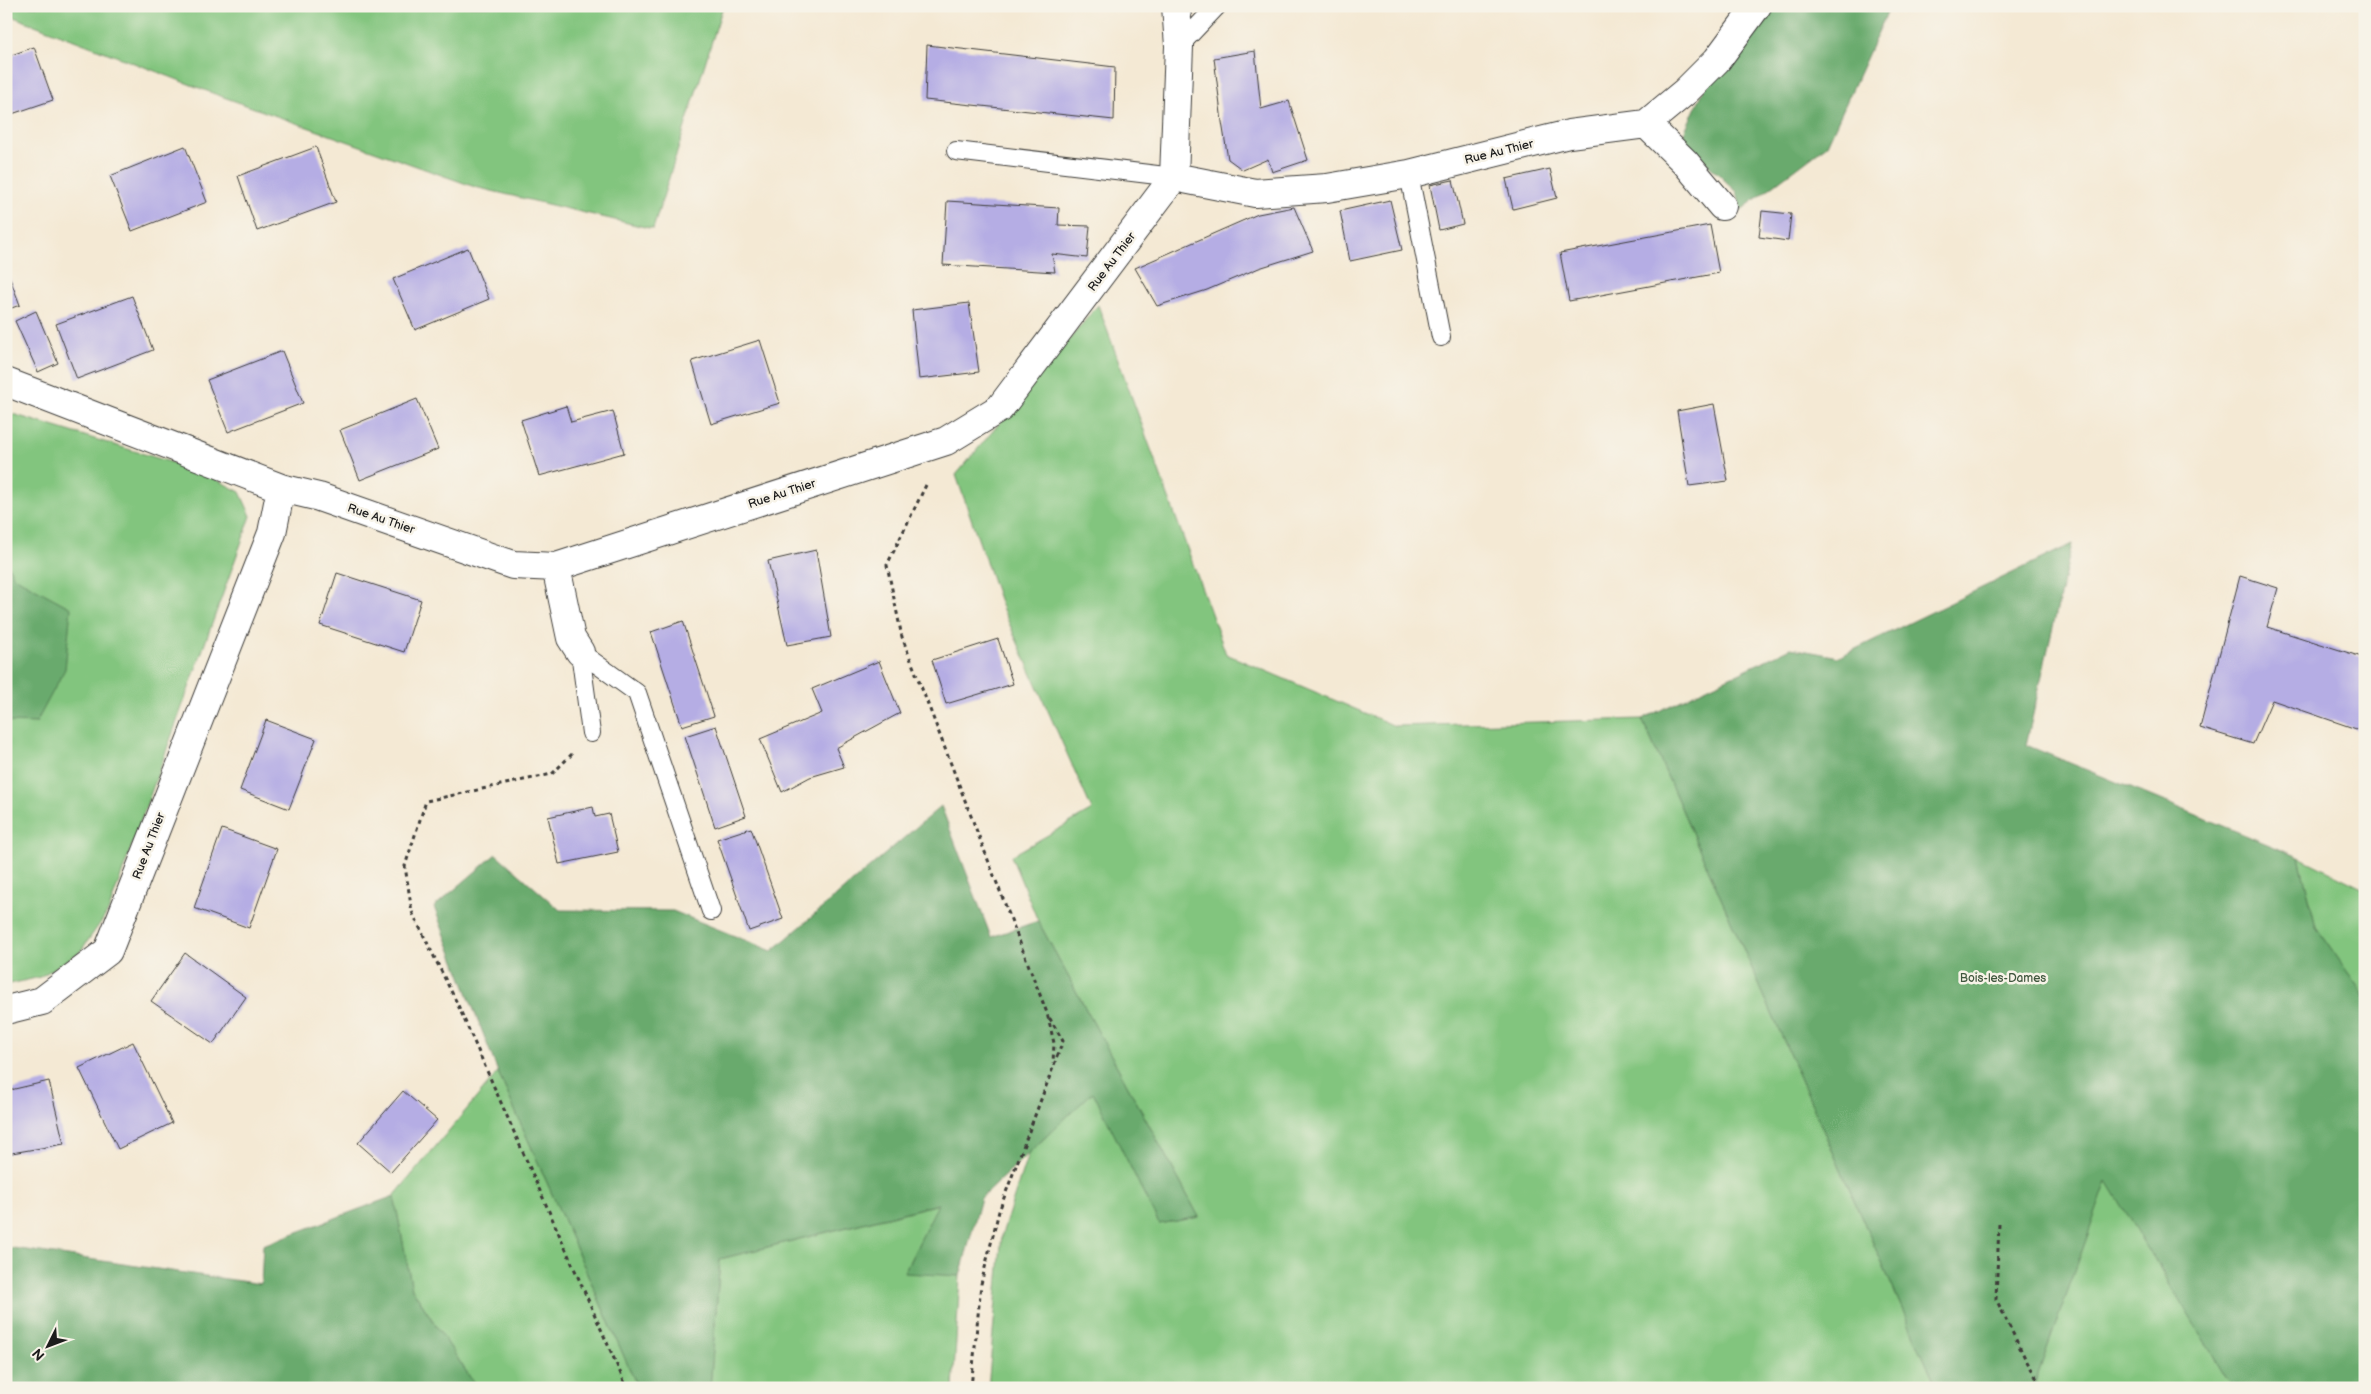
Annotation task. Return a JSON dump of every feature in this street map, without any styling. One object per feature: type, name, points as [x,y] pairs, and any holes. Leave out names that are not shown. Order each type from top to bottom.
[{"type":"street","points":[[1174,177],[1179,46],[1176,6]]},
{"type":"street","points":[[1722,206],[1685,162],[1646,124],[1686,90],[1717,60],[1757,6]]},
{"type":"street","name":"Rue Au Thier","points":[[6,382],[280,488],[319,497],[513,565],[556,567],[946,441],[1000,408],[1174,177],[1255,193],[1328,188],[1410,174],[1568,134],[1646,124]]},
{"type":"street","name":"Rue Au Thier","points":[[6,1010],[42,1001],[108,951],[272,533],[280,488]]},
{"type":"street","points":[[556,567],[572,638],[580,652]]},
{"type":"lane","points":[[1179,46],[1217,6]]},
{"type":"lane","points":[[956,151],[1174,177]]},
{"type":"lane","points":[[1410,174],[1441,337]]},
{"type":"lane","points":[[580,652],[591,732]]},
{"type":"lane","points":[[580,652],[637,693],[711,911]]},
{"type":"path","points":[[946,441],[910,521],[887,565],[902,637],[1047,1013],[1054,1042],[1053,1063]]},
{"type":"path","points":[[591,732],[552,774],[426,801],[405,866],[412,912],[457,1003],[627,1388]]},
{"type":"path","points":[[971,1388],[981,1284],[999,1210],[1053,1063],[1063,1041],[1047,1013]]},
{"type":"path","points":[[1999,1224],[1996,1299],[2026,1360],[2043,1388]]},
{"type":"green space","points":[[6,6],[723,6],[653,229],[475,187],[215,94],[6,14]]},
{"type":"green space","points":[[1743,6],[1890,6],[1827,145],[1741,210],[1737,192],[1681,139]]},
{"type":"green space","points":[[1098,305],[1226,654],[1395,726],[1642,719],[1937,1388],[988,1388],[1002,1234],[1028,1154],[1093,1091],[1159,1224],[1199,1217],[1038,921],[1011,856],[1092,810],[1001,605],[956,475]]},
{"type":"green space","points":[[6,412],[200,471],[240,492],[251,516],[108,912],[80,952],[40,977],[6,985]]},
{"type":"green space","name":"Bois-les-Dames","points":[[2072,544],[2026,745],[2299,857],[2316,927],[2365,997],[2365,1388],[2233,1388],[2107,1181],[2033,1388],[1937,1388],[1642,719],[1791,648],[1839,657]]},
{"type":"green space","points":[[6,561],[14,577],[71,608],[65,669],[36,723],[6,722]]},
{"type":"green space","points":[[941,806],[991,937],[1038,921],[1199,1217],[1159,1224],[1093,1092],[981,1198],[960,1276],[904,1273],[938,1204],[720,1259],[710,1388],[638,1388],[498,1072],[434,907],[496,854],[560,910],[673,911],[772,951]]},
{"type":"green space","points":[[2299,857],[2362,888],[2365,881],[2365,997],[2316,927]]},
{"type":"green space","points":[[498,1072],[638,1388],[477,1388],[412,1289],[394,1196]]},
{"type":"green space","points":[[2107,1180],[2233,1388],[2033,1388]]},
{"type":"green space","points":[[394,1196],[412,1289],[477,1388],[6,1388],[6,1247],[261,1284],[263,1245]]},
{"type":"green space","points":[[939,1204],[904,1272],[960,1276],[953,1388],[710,1388],[720,1259]]},
{"type":"building","points":[[927,45],[1115,67],[1114,120],[925,100]]},
{"type":"building","points":[[34,47],[53,100],[6,116],[6,57]]},
{"type":"building","points":[[1255,51],[1261,109],[1289,101],[1308,160],[1272,172],[1268,159],[1243,170],[1228,159],[1222,122],[1214,58]]},
{"type":"building","points":[[185,146],[207,202],[132,231],[110,176]]},
{"type":"building","points":[[316,147],[336,202],[257,231],[238,176]]},
{"type":"building","points":[[1550,169],[1557,198],[1513,209],[1506,179]]},
{"type":"building","points":[[1453,180],[1463,224],[1439,230],[1430,185]]},
{"type":"building","points":[[1390,200],[1402,250],[1350,261],[1340,211]]},
{"type":"building","points":[[947,201],[1059,208],[1058,225],[1090,226],[1087,258],[1052,254],[1055,272],[943,265]]},
{"type":"building","points":[[1294,207],[1313,251],[1259,268],[1207,290],[1157,306],[1135,268],[1258,214]]},
{"type":"building","points":[[1762,211],[1791,214],[1788,241],[1759,237]]},
{"type":"building","points":[[1710,225],[1719,273],[1569,301],[1560,253]]},
{"type":"building","points":[[468,248],[489,299],[415,330],[393,279]]},
{"type":"building","points":[[6,268],[20,305],[6,310]]},
{"type":"building","points":[[132,296],[153,350],[77,379],[56,324]]},
{"type":"building","points":[[969,303],[979,372],[919,379],[912,310]]},
{"type":"building","points":[[36,311],[58,363],[38,372],[15,321]]},
{"type":"building","points":[[760,340],[780,403],[711,424],[692,361]]},
{"type":"building","points":[[282,351],[303,403],[228,432],[207,380]]},
{"type":"building","points":[[417,399],[438,449],[360,480],[340,430]]},
{"type":"building","points":[[1714,404],[1728,481],[1689,486],[1677,411]]},
{"type":"building","points":[[566,406],[571,422],[613,411],[624,453],[539,476],[521,420]]},
{"type":"building","points":[[816,550],[831,637],[787,645],[768,561]]},
{"type":"building","points":[[337,573],[421,600],[404,652],[320,625]]},
{"type":"building","points":[[2240,576],[2278,588],[2267,627],[2365,658],[2365,732],[2272,700],[2253,744],[2200,728]]},
{"type":"building","points":[[683,621],[714,716],[682,726],[651,632]]},
{"type":"building","points":[[998,639],[1013,684],[946,704],[932,660]]},
{"type":"building","points":[[879,661],[900,713],[836,748],[844,767],[810,777],[782,792],[760,739],[822,713],[812,689]]},
{"type":"building","points":[[266,720],[316,739],[289,809],[240,790]]},
{"type":"building","points":[[716,726],[746,816],[715,827],[685,736]]},
{"type":"building","points":[[593,807],[595,817],[609,814],[618,852],[559,864],[548,817]]},
{"type":"building","points":[[751,828],[783,919],[749,931],[717,839]]},
{"type":"building","points":[[222,829],[277,849],[249,928],[194,908]]},
{"type":"building","points":[[185,953],[246,997],[213,1044],[151,1001]]},
{"type":"building","points":[[133,1042],[172,1123],[118,1149],[79,1068]]},
{"type":"building","points":[[49,1081],[64,1144],[6,1154],[6,1091]]},
{"type":"building","points":[[403,1091],[437,1120],[391,1172],[358,1143]]}]
